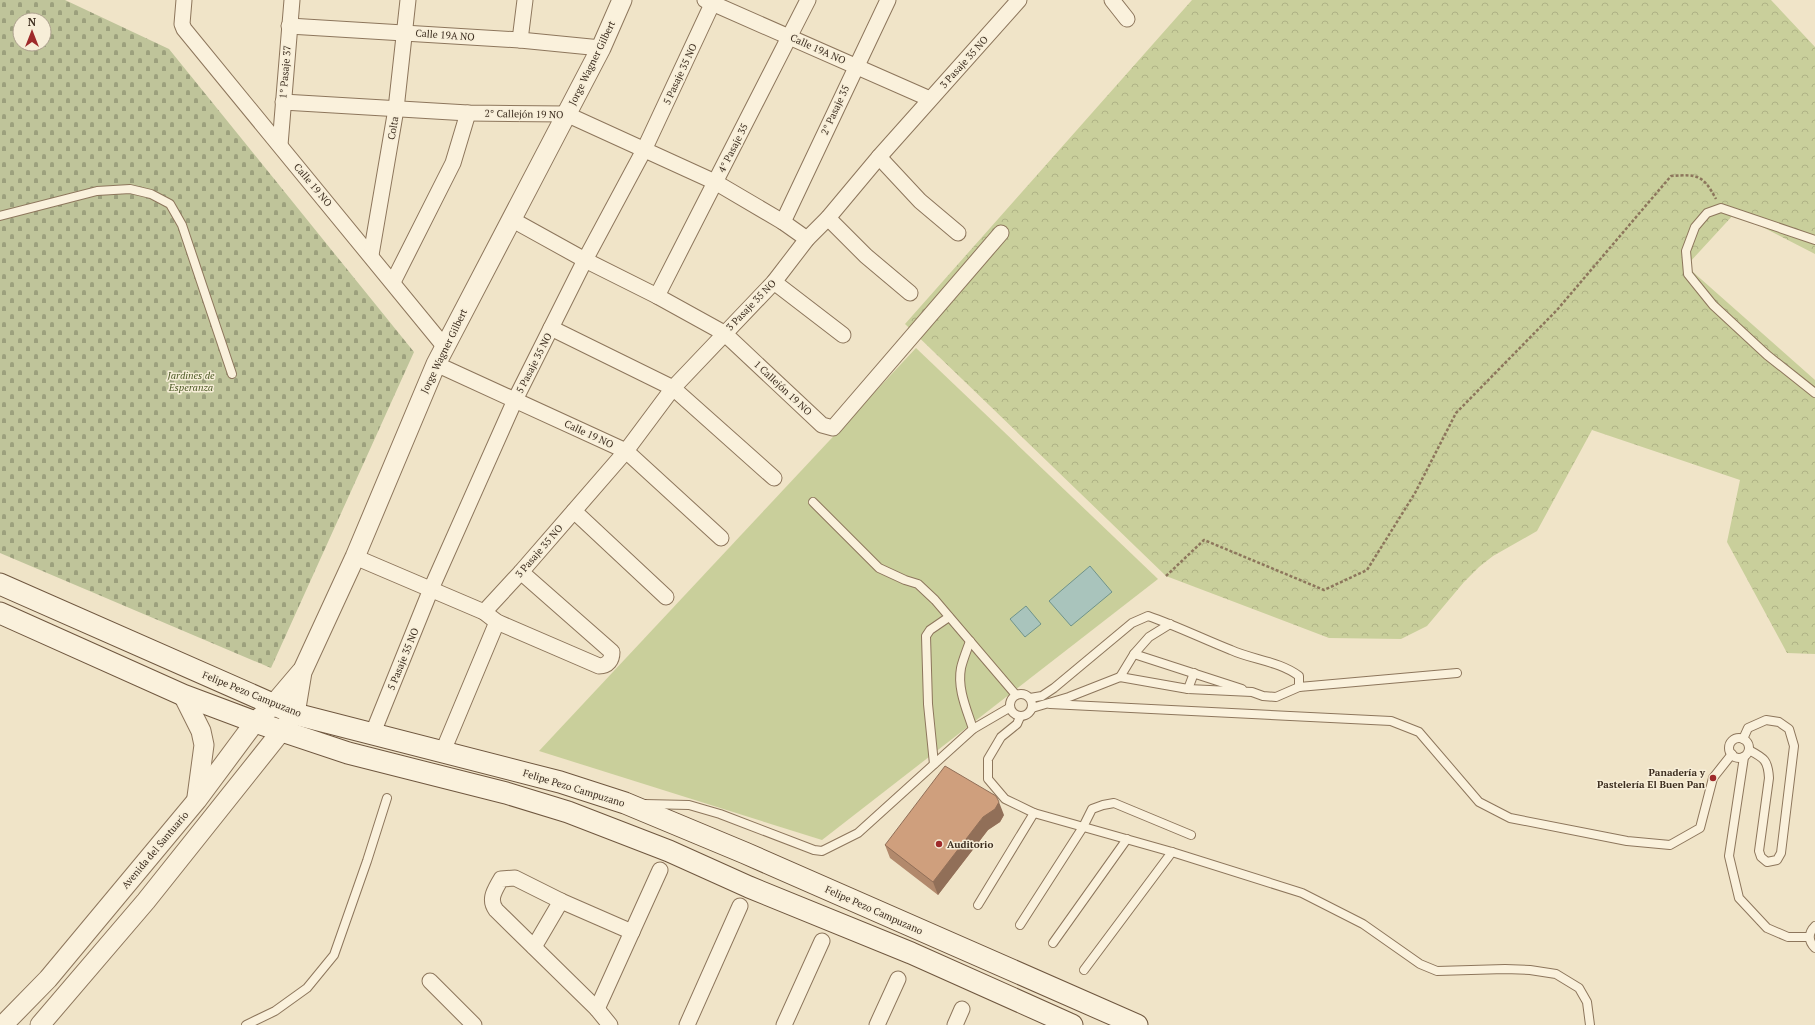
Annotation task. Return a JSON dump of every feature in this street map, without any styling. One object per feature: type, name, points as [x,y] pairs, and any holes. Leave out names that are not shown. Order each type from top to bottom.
[{"type":"main road","name":"Felipe Pezo Campuzano","points":[[0,584],[295,714],[560,782],[625,803],[752,856],[1137,1025]]},
{"type":"main road","points":[[0,614],[183,695],[255,722],[348,754],[506,793],[568,812],[911,953],[1072,1025]]},
{"type":"street","name":"Calle 19 NO","points":[[184,0],[182,24],[184,29],[371,255],[444,346]]},
{"type":"street","name":"1° Pasaje 37","points":[[280,145],[292,0]]},
{"type":"street","name":"Colta","points":[[371,255],[396,110],[408,0]]},
{"type":"street","points":[[520,40],[525,0]]},
{"type":"street","name":"Jorge Wagner Gilbert","points":[[295,714],[302,672],[355,556],[444,346],[601,48],[622,0]]},
{"type":"street","name":"4° Pasaje 35","points":[[657,296],[808,0]]},
{"type":"street","name":"2° Pasaje 35","points":[[783,222],[855,66],[888,0]]},
{"type":"street","points":[[1112,0],[1127,19]]},
{"type":"street","name":"Calle 19A NO","points":[[710,1],[930,99]]},
{"type":"street","name":"5 Pasaje 35 NO","points":[[372,734],[431,589],[515,400],[585,260],[644,150],[710,1]]},
{"type":"street","name":"3 Pasaje 35 NO","points":[[484,612],[521,572],[626,451],[673,388],[774,282],[807,239],[828,218],[878,157],[1014,1]]},
{"type":"street","name":"Calle 19A NO","points":[[289,26],[520,40],[601,48]]},
{"type":"street","name":"2° Callejón 19 NO","points":[[283,102],[396,110],[468,113],[566,114],[715,182],[783,222],[807,239]]},
{"type":"street","points":[[393,282],[453,163],[468,113]]},
{"type":"street","points":[[878,157],[920,201],[958,233]]},
{"type":"street","name":"1 Callejón 19 NO","points":[[512,218],[585,260],[657,296],[724,333],[822,425],[833,428],[1001,233]]},
{"type":"street","points":[[828,218],[866,256],[910,294]]},
{"type":"street","points":[[774,282],[843,335]]},
{"type":"street","points":[[551,328],[673,388],[774,478]]},
{"type":"street","name":"Calle 19 NO","points":[[436,364],[626,451],[720,538]]},
{"type":"street","points":[[574,511],[666,597]]},
{"type":"street","points":[[355,556],[484,612],[498,622],[599,666],[604,666],[610,660],[612,652],[521,572]]},
{"type":"street","points":[[443,751],[498,622]]},
{"type":"street","name":"Avenida del Santuario","points":[[3,1025],[48,979],[197,800],[255,722],[273,705],[302,672]]},
{"type":"street","points":[[183,695],[201,731],[204,745],[197,800]]},
{"type":"street","points":[[40,1025],[146,901],[295,714]]},
{"type":"street","points":[[596,1009],[660,870]]},
{"type":"street","points":[[610,1025],[596,1009],[496,910],[492,904],[492,896],[501,879],[515,878],[561,901],[632,932]]},
{"type":"street","points":[[534,947],[561,901]]},
{"type":"street","points":[[687,1025],[740,906]]},
{"type":"street","points":[[784,1025],[822,941]]},
{"type":"street","points":[[877,1025],[898,979]]},
{"type":"street","points":[[430,981],[474,1025]]},
{"type":"street","points":[[955,1025],[962,1009]]},
{"type":"lane","points":[[0,216],[97,191],[130,188],[151,194],[170,204],[182,225],[232,374]]},
{"type":"lane","points":[[1815,240],[1721,208],[1707,213],[1695,227],[1686,251],[1688,274],[1714,305],[1767,356],[1815,393]]},
{"type":"lane","points":[[813,502],[879,568],[905,580],[918,584],[949,617],[1016,695]]},
{"type":"lane","points":[[625,803],[689,805],[720,814],[814,850],[822,850],[858,834],[973,730],[1009,708],[1012,698],[1016,695],[1026,695],[1030,698],[1042,696],[1054,688],[1132,623],[1148,616],[1232,651],[1289,668],[1299,676],[1299,687]]},
{"type":"lane","points":[[934,764],[928,704],[926,636],[930,630],[949,617]]},
{"type":"lane","points":[[1120,677],[1134,654],[1149,638],[1170,624]]},
{"type":"lane","points":[[970,641],[961,669],[961,683],[962,697],[973,730]]},
{"type":"lane","points":[[1134,654],[1262,696],[1276,697],[1299,687],[1457,673]]},
{"type":"lane","points":[[1188,689],[1194,673]]},
{"type":"lane","points":[[1032,708],[1050,704],[1120,677],[1188,689],[1252,692]]},
{"type":"lane","points":[[1009,708],[1015,716],[1020,717],[1030,713],[1032,708],[1030,698]]},
{"type":"lane","points":[[1050,704],[1391,721],[1419,732],[1479,802],[1510,818],[1627,841],[1670,845],[1700,828],[1714,778],[1732,754]]},
{"type":"lane","points":[[1020,717],[1017,724],[1001,737],[988,758],[988,779],[1005,799],[1034,813],[1172,852],[1302,893],[1363,924],[1420,964],[1438,971],[1505,969],[1530,970],[1556,974],[1579,988],[1587,1002],[1590,1025]]},
{"type":"lane","points":[[1743,739],[1748,728],[1766,720],[1779,722],[1789,729],[1794,746],[1781,853],[1776,860],[1767,862],[1761,857],[1759,851],[1769,778],[1768,768],[1764,758],[1746,753],[1735,757],[1730,751],[1731,742],[1739,738],[1747,742],[1746,753],[1729,856],[1739,898],[1767,928],[1788,937],[1809,937]]},
{"type":"lane","points":[[246,1025],[275,1011],[307,988],[334,954],[367,861],[386,798]]},
{"type":"lane","points":[[1020,925],[1083,828],[1092,809],[1114,803],[1192,835]]},
{"type":"lane","points":[[978,905],[1034,813]]},
{"type":"lane","points":[[1053,942],[1127,840]]},
{"type":"lane","points":[[1084,970],[1172,852]]},
{"type":"lane","points":[[1815,926],[1810,932],[1809,937],[1810,942],[1815,948]]},
{"type":"path","points":[[1166,576],[1204,540],[1324,590],[1367,570],[1416,493],[1456,413],[1557,310],[1671,176],[1692,174],[1708,184],[1721,208]]},
{"type":"green space","name":"Jardines de Esperanza","points":[[0,0],[65,0],[169,49],[414,352],[271,668],[0,553]]},
{"type":"green space","points":[[1192,0],[1771,0],[1815,47],[1815,254],[1735,213],[1689,263],[1693,272],[1815,380],[1815,654],[1787,653],[1727,542],[1740,480],[1592,430],[1537,531],[1493,556],[1479,567],[1464,582],[1427,626],[1401,639],[1329,638],[1166,576],[905,324]]},
{"type":"green space","points":[[916,348],[1158,579],[822,840],[539,751]]},
{"type":"water","points":[[1090,566],[1112,592],[1071,626],[1049,601]]},
{"type":"water","points":[[1026,606],[1041,624],[1025,637],[1010,619]]},
{"type":"building","name":"Auditorio","points":[[945,766],[996,796],[999,802],[995,809],[983,817],[933,882],[885,845]]},
{"type":"place","name":"Panadería y Pastelería El Buen Pan","points":[[1713,778]]},
{"type":"place","name":"Auditorio","points":[[939,844]]}]
